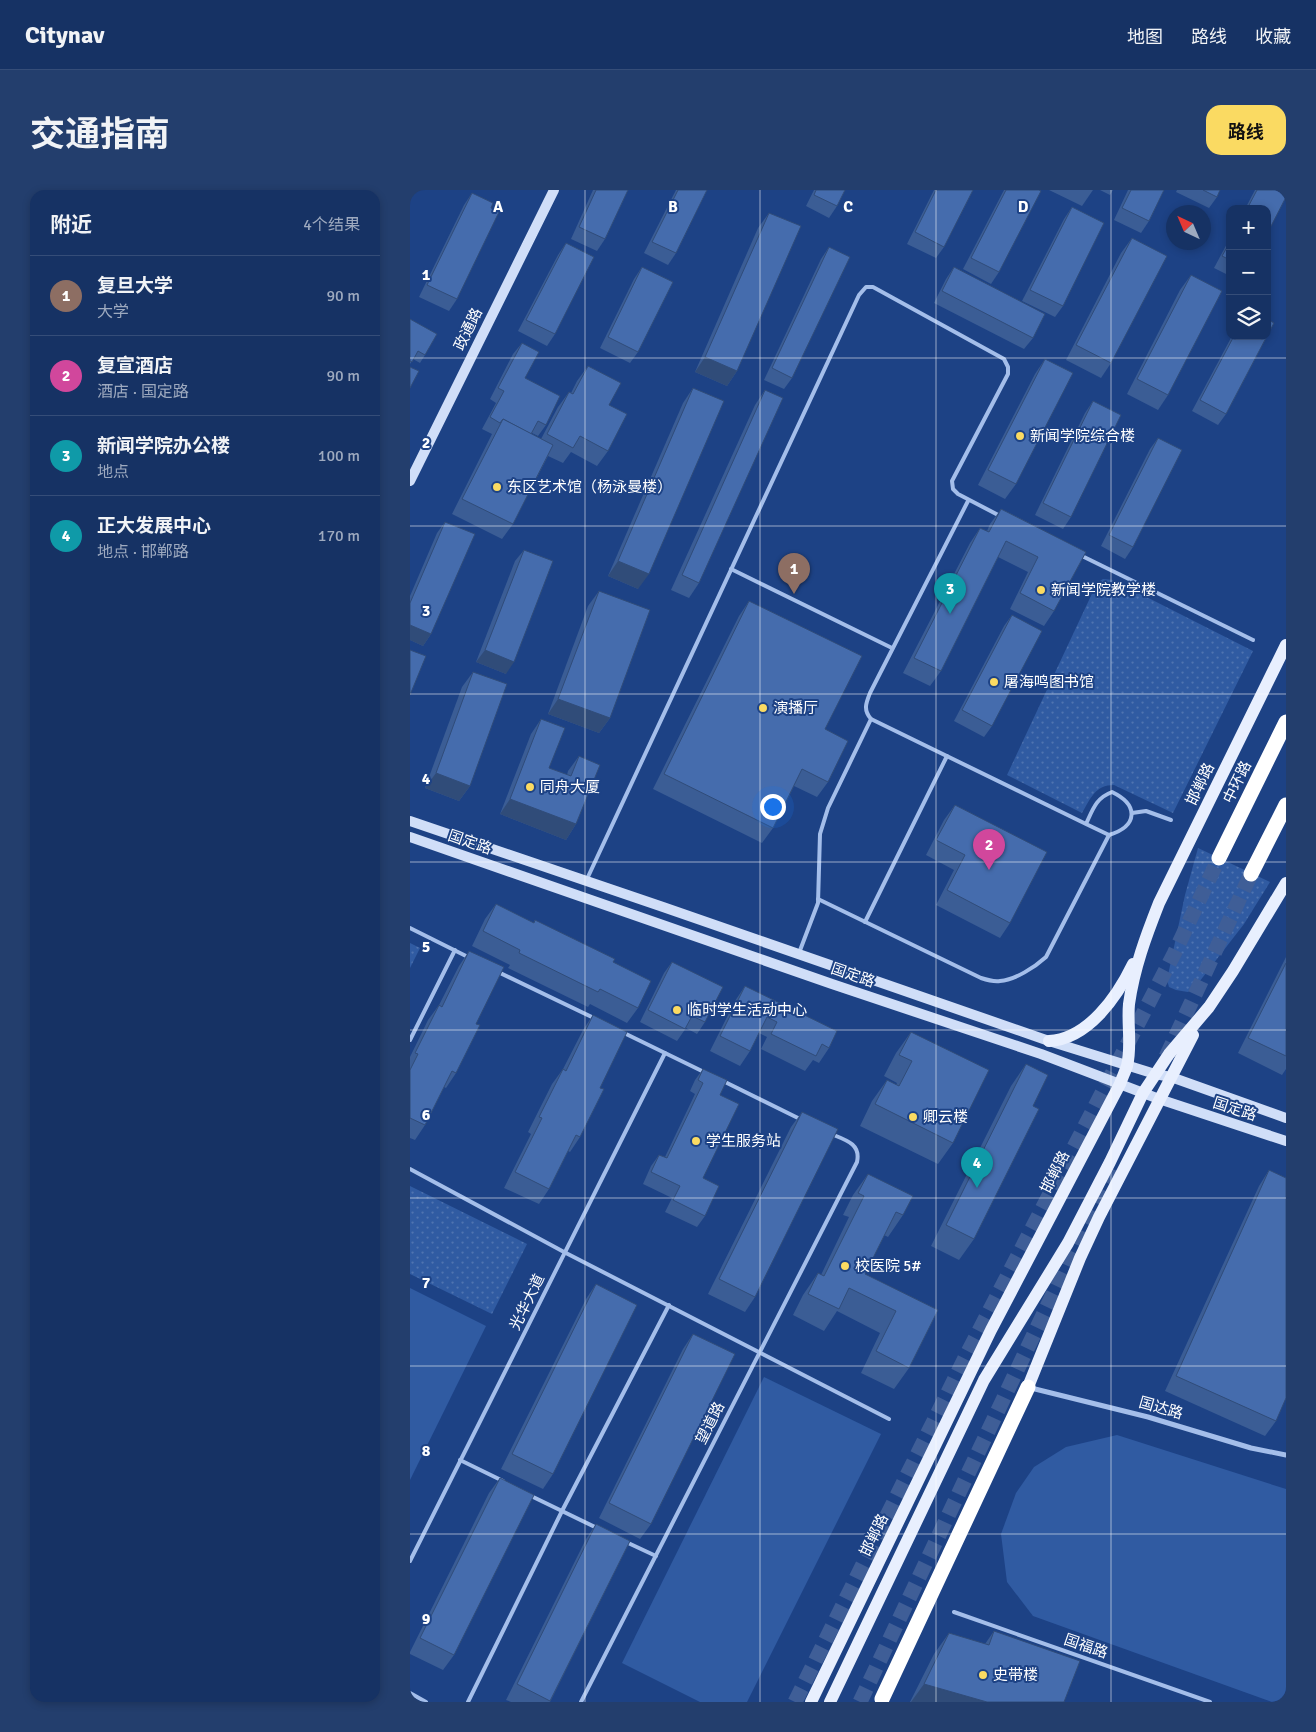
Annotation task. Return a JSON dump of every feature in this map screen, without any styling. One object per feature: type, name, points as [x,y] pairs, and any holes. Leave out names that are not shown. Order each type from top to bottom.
[{"type":"highway","name":"中环路","points":[[1219,858],[1286,722]]},
{"type":"highway","points":[[1252,874],[1286,805]]},
{"type":"highway","points":[[882,1699],[1028,1387]]},
{"type":"main road","name":"邯郸路","points":[[811,1702],[991,1330],[1120,1084],[1127,1066],[1130,1047],[1128,1018],[1135,973],[1146,937],[1159,903],[1286,645]]},
{"type":"main road","name":"邯郸路","points":[[1028,1387],[1080,1258],[1099,1217],[1209,1007],[1286,883]]},
{"type":"main road","points":[[1048,1041],[1068,1038],[1090,1024],[1129,972],[1146,937]]},
{"type":"main road","name":"邯郸路","points":[[830,1702],[984,1380],[1054,1268],[1110,1162],[1143,1093],[1169,1054],[1209,1007]]},
{"type":"street","name":"政通路","points":[[410,482],[554,190]]},
{"type":"street","name":"国定路","points":[[410,821],[1048,1041],[1127,1066],[1171,1077],[1286,1118]]},
{"type":"street","name":"国定路","points":[[410,837],[824,981],[1041,1054],[1143,1093],[1286,1141]]},
{"type":"street","name":"国达路","points":[[1028,1387],[1148,1417],[1251,1448],[1286,1455]]},
{"type":"lane","points":[[586,881],[859,295],[866,287],[873,287],[1004,359],[1008,368],[1008,374],[952,481],[953,489],[968,501],[1011,522]]},
{"type":"lane","points":[[968,501],[870,693],[865,707],[866,713],[871,718],[947,756],[1086,824],[1109,835],[1119,832],[1126,827],[1131,821],[1132,813],[1128,804],[1112,792],[1096,802],[1086,824]]},
{"type":"lane","points":[[1072,551],[1253,640]]},
{"type":"lane","points":[[731,569],[892,648]]},
{"type":"lane","points":[[798,955],[814,916],[818,899],[820,834],[828,808],[871,718]]},
{"type":"lane","points":[[865,922],[947,756]]},
{"type":"lane","points":[[1132,813],[1146,811],[1171,820]]},
{"type":"lane","points":[[818,899],[981,978],[1002,981],[1017,976],[1046,957],[1109,835]]},
{"type":"lane","points":[[410,928],[473,959]]},
{"type":"lane","points":[[410,1040],[455,950]]},
{"type":"lane","points":[[490,968],[604,1023]]},
{"type":"lane","points":[[621,1031],[709,1074]]},
{"type":"lane","name":"光华大道","points":[[410,1561],[665,1053]]},
{"type":"lane","points":[[718,1078],[806,1121]]},
{"type":"lane","name":"望道路","points":[[580,1702],[857,1162],[859,1154],[856,1148],[824,1130]]},
{"type":"lane","points":[[410,1169],[564,1252],[889,1419]]},
{"type":"lane","points":[[468,1702],[562,1511],[669,1305]]},
{"type":"lane","points":[[460,1460],[511,1485]]},
{"type":"lane","points":[[528,1494],[605,1531]]},
{"type":"lane","points":[[622,1540],[656,1556]]},
{"type":"lane","name":"国福路","points":[[954,1612],[1210,1702]]},
{"type":"lane","points":[[410,1694],[426,1702]]},
{"type":"shaded area","points":[[1103,579],[1113,580],[1253,651],[1173,813],[1114,785],[1102,787],[1094,793],[1082,813],[1007,775],[1097,583]]},
{"type":"shaded area","points":[[1198,848],[1270,882],[1244,924],[1196,986],[1188,992],[1169,987],[1167,980],[1185,895]]},
{"type":"shaded area","points":[[410,943],[420,948],[410,968]]},
{"type":"shaded area","points":[[410,1186],[527,1244],[492,1314],[410,1274]]},
{"type":"shaded area","points":[[410,1288],[486,1326],[410,1480]]},
{"type":"shaded area","points":[[764,1377],[881,1434],[747,1702],[700,1702],[622,1663]]},
{"type":"shaded area","points":[[1117,1435],[1286,1489],[1286,1702],[1272,1702],[1033,1616],[1007,1582],[1001,1534],[1016,1493],[1034,1467],[1066,1447]]},
{"type":"building","points":[[596,190],[628,190],[605,239],[579,227]]},
{"type":"building","points":[[678,190],[707,190],[676,253],[652,242]]},
{"type":"building","points":[[816,190],[845,190],[837,206],[814,195]]},
{"type":"building","points":[[936,190],[973,190],[944,247],[915,232]]},
{"type":"building","points":[[1006,190],[1041,191],[999,272],[971,258]]},
{"type":"building","points":[[1131,190],[1164,190],[1149,221],[1122,208]]},
{"type":"building","points":[[1203,190],[1220,190],[1217,197]]},
{"type":"building","points":[[1257,190],[1286,190],[1286,197],[1271,226],[1271,205],[1249,205]]},
{"type":"building","points":[[472,193],[493,203],[491,208],[499,212],[457,299],[427,285]]},
{"type":"building","points":[[1072,207],[1104,223],[1063,306],[1030,290]]},
{"type":"building","points":[[769,213],[801,226],[737,371],[705,357]]},
{"type":"building","points":[[1132,238],[1167,256],[1111,363],[1076,345]]},
{"type":"building","points":[[566,243],[594,257],[555,334],[526,320]]},
{"type":"building","points":[[829,247],[850,257],[792,378],[772,368]]},
{"type":"building","points":[[1226,249],[1226,258],[1222,256]]},
{"type":"building","points":[[642,267],[673,282],[638,352],[608,337]]},
{"type":"building","points":[[954,267],[1045,314],[1033,338],[942,291]]},
{"type":"building","points":[[1191,275],[1222,291],[1168,395],[1137,379]]},
{"type":"building","points":[[410,319],[437,334],[425,355],[418,351],[412,362],[410,361]]},
{"type":"building","points":[[1232,340],[1265,340],[1226,414],[1200,400]]},
{"type":"building","points":[[522,343],[539,352],[525,378],[560,396],[546,425],[538,421],[531,434],[503,419],[500,423],[490,417],[504,391],[498,388]]},
{"type":"building","name":"新闻学院综合楼","points":[[1045,359],[1073,373],[1016,484],[988,470]]},
{"type":"building","points":[[588,366],[621,383],[609,405],[627,414],[608,451],[580,436],[573,448],[547,434],[569,392],[573,394]]},
{"type":"building","points":[[410,367],[419,371],[410,388]]},
{"type":"building","points":[[693,388],[724,401],[649,574],[618,561]]},
{"type":"building","points":[[765,390],[783,398],[699,583],[682,575]]},
{"type":"building","points":[[1093,401],[1121,415],[1071,517],[1043,503]]},
{"type":"building","name":"东区艺术馆（杨泳曼楼）","points":[[503,419],[553,445],[513,524],[462,499]]},
{"type":"building","points":[[1158,438],[1182,450],[1133,547],[1109,535]]},
{"type":"building","points":[[1001,509],[1086,552],[1054,611],[1020,593],[1038,557],[1006,541],[941,671],[914,658],[980,528],[989,532]]},
{"type":"building","points":[[445,522],[475,534],[431,634],[410,625],[410,603]]},
{"type":"building","points":[[524,550],[553,561],[514,662],[485,650]]},
{"type":"building","points":[[599,591],[650,610],[610,718],[558,699]]},
{"type":"building","name":"演播厅","points":[[749,601],[862,656],[825,729],[848,741],[828,782],[802,769],[773,828],[664,774]]},
{"type":"building","name":"屠海鸣图书馆","points":[[1012,615],[1042,631],[992,726],[962,710]]},
{"type":"building","points":[[410,650],[426,656],[410,695]]},
{"type":"building","points":[[473,672],[507,684],[470,786],[436,773]]},
{"type":"building","name":"同舟大厦","points":[[541,719],[565,728],[549,768],[571,776],[579,756],[600,765],[576,824],[510,799]]},
{"type":"building","points":[[955,805],[1047,852],[1010,923],[947,890],[965,855],[936,840]]},
{"type":"building","points":[[496,904],[534,923],[535,920],[615,959],[613,962],[651,981],[638,1008],[600,989],[598,992],[519,953],[520,950],[483,931]]},
{"type":"building","points":[[469,951],[504,967],[476,1024],[480,1025],[456,1073],[452,1071],[425,1125],[410,1118],[410,1070],[418,1054],[415,1053],[439,1005],[442,1007]]},
{"type":"building","name":"临时学生活动中心","points":[[672,962],[723,987],[705,1022],[692,1016],[685,1029],[648,1010]]},
{"type":"building","points":[[1286,963],[1286,1056],[1248,1038]]},
{"type":"building","points":[[745,986],[837,1031],[829,1048],[822,1044],[816,1056],[771,1034],[777,1022],[767,1017],[750,1051],[720,1036]]},
{"type":"building","points":[[593,1015],[627,1032],[600,1088],[604,1089],[580,1137],[576,1135],[549,1189],[515,1172],[542,1118],[539,1117],[563,1069],[566,1071]]},
{"type":"building","points":[[911,1032],[989,1070],[953,1143],[875,1104],[887,1080],[899,1086],[912,1061],[899,1055]]},
{"type":"building","points":[[1026,1064],[1048,1075],[1033,1106],[1039,1109],[974,1239],[946,1225]]},
{"type":"building","name":"学生服务站","points":[[703,1069],[727,1080],[720,1095],[739,1104],[703,1178],[719,1186],[705,1216],[673,1200],[680,1186],[651,1172],[659,1155],[667,1158],[703,1083],[698,1080]]},
{"type":"building","points":[[802,1112],[838,1129],[755,1297],[719,1279]]},
{"type":"building","points":[[1269,1170],[1286,1178],[1286,1398],[1276,1421],[1176,1376]]},
{"type":"building","points":[[868,1174],[913,1196],[903,1215],[896,1212],[865,1274],[938,1310],[909,1368],[876,1351],[896,1311],[849,1288],[839,1309],[808,1294],[818,1273],[824,1276],[864,1196],[858,1193]]},
{"type":"building","points":[[596,1284],[637,1305],[553,1474],[512,1454]]},
{"type":"building","points":[[693,1334],[735,1354],[651,1524],[609,1503]]},
{"type":"building","points":[[500,1478],[534,1495],[454,1655],[420,1638]]},
{"type":"building","points":[[596,1524],[630,1541],[550,1701],[517,1684]]},
{"type":"building","points":[[994,1631],[1080,1661],[1064,1702],[987,1702],[924,1684],[949,1633],[989,1645]]},
{"type":"tunnel","points":[[795,1702],[965,1358],[1174,954],[1219,858]]},
{"type":"tunnel","points":[[1166,1057],[1251,874]]},
{"type":"tunnel","points":[[860,1702],[1115,1163]]},
{"type":"place","name":"新闻学院综合楼","points":[[1020,436]]},
{"type":"place","name":"东区艺术馆（杨泳曼楼）","points":[[497,487]]},
{"type":"place","name":"新闻学院教学楼","points":[[1041,590]]},
{"type":"place","name":"复旦大学","points":[[794,594]]},
{"type":"place","name":"新闻学院办公楼","points":[[950,614]]},
{"type":"place","name":"屠海鸣图书馆","points":[[994,682]]},
{"type":"place","name":"演播厅","points":[[763,708]]},
{"type":"place","name":"同舟大厦","points":[[530,787]]},
{"type":"place","name":"复宣酒店","points":[[989,870]]},
{"type":"place","name":"临时学生活动中心","points":[[677,1010]]},
{"type":"place","name":"卿云楼","points":[[913,1117]]},
{"type":"place","name":"学生服务站","points":[[696,1141]]},
{"type":"place","name":"正大发展中心","points":[[977,1188]]},
{"type":"place","name":"校医院 5#","points":[[845,1266]]},
{"type":"place","name":"史带楼","points":[[983,1675]]}]
